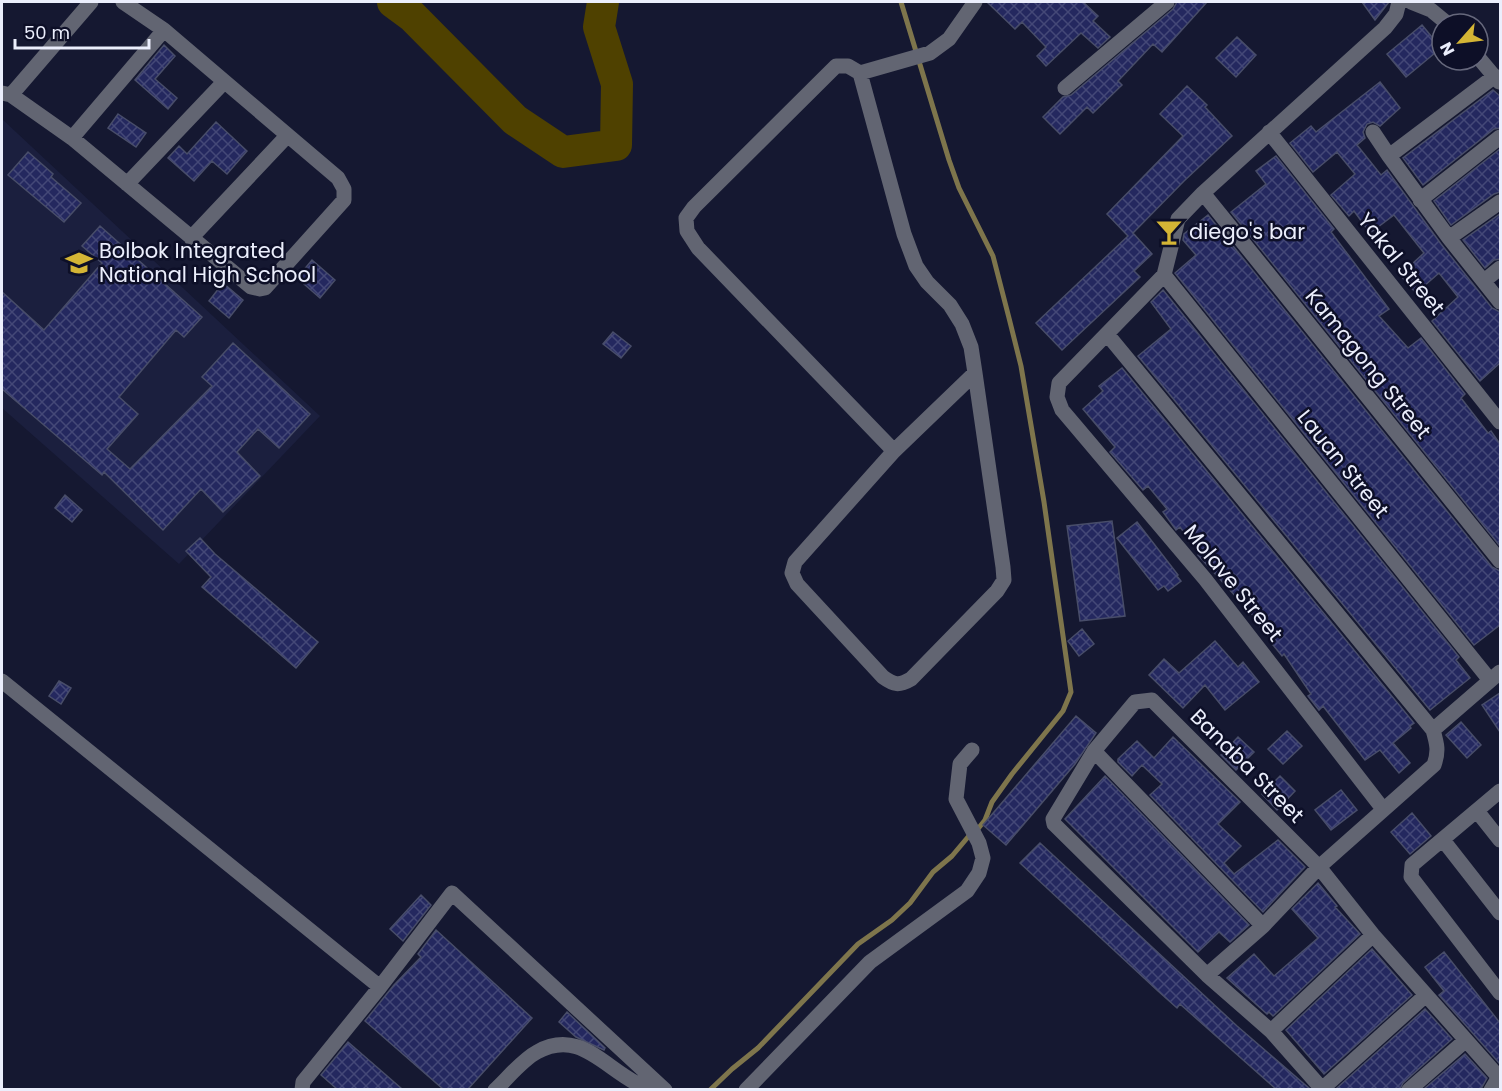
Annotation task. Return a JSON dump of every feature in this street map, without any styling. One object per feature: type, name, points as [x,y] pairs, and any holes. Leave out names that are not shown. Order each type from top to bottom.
[{"type":"street","points":[[91,2],[6,94],[72,138],[251,287],[260,290],[266,288],[344,200],[344,189],[338,178],[164,30],[123,2]]},
{"type":"street","points":[[860,73],[926,54],[949,39],[975,2]]},
{"type":"street","points":[[1065,88],[1167,2]]},
{"type":"street","points":[[1207,975],[1263,926],[1319,867],[1434,765],[1438,753],[1433,730],[1107,334],[1164,275],[1178,219],[1269,132],[1385,28],[1396,14],[1399,2]]},
{"type":"street","points":[[1411,2],[1433,12]]},
{"type":"street","points":[[72,138],[164,30]]},
{"type":"street","points":[[894,451],[698,248],[687,231],[686,218],[694,207],[836,66],[848,66],[860,73],[904,234],[916,266],[927,282],[950,304],[962,324],[971,347],[975,373],[1004,567],[1004,580],[997,591],[911,679],[894,685],[883,677],[797,584],[792,573],[795,562],[894,451],[975,373]]},
{"type":"street","points":[[1389,156],[1498,80]]},
{"type":"street","points":[[127,184],[224,82]]},
{"type":"street","name":"Yakal Street","points":[[1269,132],[1500,422]]},
{"type":"street","points":[[1373,132],[1420,200],[1500,302]]},
{"type":"street","points":[[191,238],[287,136]]},
{"type":"street","points":[[1420,200],[1500,137]]},
{"type":"street","name":"Kamagong Street","points":[[1203,193],[1500,561]]},
{"type":"street","points":[[1449,238],[1500,202]]},
{"type":"street","points":[[1484,281],[1500,268]]},
{"type":"street","name":"Lauan Street","points":[[1164,275],[1495,676]]},
{"type":"street","name":"Molave Street","points":[[1107,334],[1059,383],[1057,397],[1062,410],[1205,579],[1383,809]]},
{"type":"street","points":[[1433,730],[1495,676]]},
{"type":"street","points":[[2,681],[380,987]]},
{"type":"street","name":"Banaba Street","points":[[1094,751],[1135,702],[1152,700],[1319,867],[1373,935],[1496,1074],[1497,1080],[1491,1089]]},
{"type":"street","points":[[746,1089],[870,962],[967,891],[979,873],[983,858],[979,843],[956,799],[960,764],[972,750]]},
{"type":"street","points":[[1263,926],[1094,751],[1053,819],[1054,824],[1207,975],[1271,1031],[1322,1089],[1426,994]]},
{"type":"street","points":[[1500,792],[1412,865],[1411,877],[1500,993]]},
{"type":"street","points":[[1477,811],[1500,840]]},
{"type":"street","points":[[1443,840],[1500,913]]},
{"type":"street","points":[[302,1089],[303,1082],[452,893],[665,1089]]},
{"type":"street","points":[[1271,1031],[1373,935]]},
{"type":"street","points":[[1409,1089],[1466,1040]]},
{"type":"street","points":[[495,1089],[535,1053],[565,1043],[583,1048],[636,1083],[653,1089]]},
{"type":"shaded area","name":"Bolbok Integrated National High School","points":[[2,119],[320,416],[179,564],[2,408]]},
{"type":"building","points":[[987,2],[1083,2],[1098,16],[1093,21],[1110,37],[1098,48],[1081,33],[1046,66],[1037,56],[1046,47],[1022,22],[1015,29]]},
{"type":"building","points":[[1177,2],[1207,2],[1162,52],[1153,44],[1118,81],[1122,85],[1093,113],[1087,107],[1060,134],[1043,117],[1063,97],[1071,95],[1173,9]]},
{"type":"building","points":[[1362,2],[1389,2],[1375,20]]},
{"type":"building","points":[[1422,25],[1430,35],[1430,57],[1406,77],[1387,54]]},
{"type":"building","points":[[1237,37],[1256,55],[1236,77],[1216,58]]},
{"type":"building","points":[[164,45],[175,56],[155,79],[177,98],[168,109],[135,80]]},
{"type":"building","points":[[1380,82],[1400,108],[1380,126],[1373,122],[1367,124],[1363,132],[1365,138],[1357,145],[1381,175],[1387,170],[1441,244],[1492,308],[1500,312],[1500,363],[1480,381],[1432,321],[1458,297],[1439,273],[1416,293],[1400,275],[1424,253],[1394,215],[1370,233],[1354,211],[1349,216],[1331,195],[1355,174],[1337,152],[1313,172],[1290,143],[1311,126],[1316,132]]},
{"type":"building","points":[[1187,86],[1207,105],[1205,107],[1232,136],[1133,233],[1152,254],[1134,271],[1140,277],[1062,350],[1036,323],[1128,236],[1107,214],[1183,136],[1160,114]]},
{"type":"building","points":[[1493,90],[1500,96],[1500,128],[1494,129],[1423,185],[1403,158]]},
{"type":"building","points":[[118,114],[146,133],[136,147],[108,128]]},
{"type":"building","points":[[216,122],[247,151],[227,174],[212,161],[194,181],[168,158],[179,146],[187,154]]},
{"type":"building","points":[[1500,149],[1500,192],[1451,225],[1434,201]]},
{"type":"building","points":[[28,152],[53,174],[51,177],[81,203],[64,222],[8,175]]},
{"type":"building","points":[[1276,156],[1334,229],[1331,232],[1389,309],[1379,316],[1408,348],[1421,338],[1465,394],[1461,398],[1488,433],[1491,431],[1500,444],[1500,546],[1231,212],[1266,184],[1256,171]]},
{"type":"building","points":[[1500,214],[1500,259],[1494,260],[1485,268],[1463,240]]},
{"type":"building","points":[[1208,215],[1492,567],[1500,571],[1500,625],[1474,645],[1175,273],[1196,255],[1183,240],[1184,234]]},
{"type":"building","points":[[100,226],[202,317],[184,337],[176,330],[119,397],[138,414],[107,449],[130,469],[212,386],[202,377],[233,343],[310,414],[279,448],[258,429],[237,452],[260,476],[223,512],[201,489],[163,530],[104,472],[102,475],[2,389],[2,292],[44,330],[102,263],[82,246]]},
{"type":"building","points":[[312,260],[335,280],[320,298],[297,278]]},
{"type":"building","points":[[223,283],[243,300],[229,318],[209,301]]},
{"type":"building","points":[[1163,290],[1459,657],[1456,660],[1470,678],[1430,710],[1138,356],[1171,329],[1151,302]]},
{"type":"building","points":[[613,332],[631,346],[621,358],[603,344]]},
{"type":"building","points":[[1122,368],[1414,723],[1393,743],[1410,763],[1399,773],[1380,750],[1365,760],[1323,706],[1319,710],[1308,696],[1311,694],[1284,654],[1282,656],[1269,640],[1271,639],[1257,623],[1259,622],[1198,555],[1200,553],[1180,527],[1176,530],[1163,512],[1167,509],[1148,486],[1143,490],[1110,452],[1115,447],[1083,409],[1103,391],[1099,386]]},
{"type":"building","points":[[65,495],[82,510],[72,522],[55,508]]},
{"type":"building","points":[[1112,521],[1125,616],[1080,621],[1067,526]]},
{"type":"building","points":[[1137,522],[1181,581],[1168,591],[1164,586],[1158,590],[1117,538]]},
{"type":"building","points":[[200,538],[215,554],[318,642],[296,668],[202,587],[211,577],[186,551]]},
{"type":"building","points":[[1082,629],[1094,644],[1079,656],[1068,641]]},
{"type":"building","points":[[1215,641],[1238,667],[1243,662],[1259,682],[1225,710],[1205,685],[1183,708],[1149,675],[1164,659],[1179,673]]},
{"type":"building","points":[[59,681],[71,688],[61,704],[49,696]]},
{"type":"building","points":[[1500,693],[1500,732],[1482,705]]},
{"type":"building","points":[[1076,716],[1096,733],[1075,764],[1006,845],[983,825]]},
{"type":"building","points":[[1461,722],[1481,745],[1467,758],[1446,735]]},
{"type":"building","points":[[1287,731],[1302,746],[1283,764],[1268,749]]},
{"type":"building","points":[[1173,737],[1240,802],[1218,824],[1241,846],[1224,863],[1234,874],[1278,840],[1305,867],[1263,912],[1150,795],[1162,784],[1142,765],[1132,776],[1118,762],[1118,759],[1137,741],[1154,758]]},
{"type":"building","points":[[1238,737],[1254,752],[1236,770],[1221,755]]},
{"type":"building","points":[[1105,776],[1249,925],[1230,942],[1219,932],[1198,952],[1065,819]]},
{"type":"building","points":[[1280,776],[1295,791],[1277,810],[1262,794]]},
{"type":"building","points":[[1341,790],[1357,810],[1331,830],[1315,810]]},
{"type":"building","points":[[1412,813],[1431,836],[1410,854],[1391,832]]},
{"type":"building","points":[[1040,843],[1237,1026],[1310,1089],[1276,1089],[1180,1004],[1177,1008],[1158,991],[1020,863]]},
{"type":"building","points":[[1318,883],[1337,906],[1335,907],[1360,934],[1273,1016],[1269,1012],[1267,1014],[1227,978],[1254,954],[1274,976],[1318,938],[1292,909]]},
{"type":"building","points":[[421,895],[431,905],[403,941],[390,929]]},
{"type":"building","points":[[436,930],[532,1018],[468,1089],[443,1089],[365,1021],[394,985],[421,957],[418,954]]},
{"type":"building","points":[[1372,949],[1412,995],[1324,1074],[1286,1030]]},
{"type":"building","points":[[1444,952],[1500,1023],[1500,1064],[1439,995],[1444,991],[1425,967]]},
{"type":"building","points":[[1425,1009],[1452,1039],[1403,1083],[1400,1089],[1337,1088]]},
{"type":"building","points":[[567,1012],[605,1048],[604,1050],[576,1037],[559,1022]]},
{"type":"building","points":[[348,1042],[402,1089],[337,1089],[321,1075]]},
{"type":"building","points":[[1465,1054],[1487,1078],[1481,1089],[1424,1089]]},
{"type":"waterway","points":[[393,2],[412,16],[515,120],[563,152],[616,145],[617,84],[599,27],[603,2]]},
{"type":"waterway","points":[[901,2],[959,188],[993,256],[1021,366],[1044,502],[1071,692],[1063,711],[1012,774],[992,802],[985,820],[977,830]]},
{"type":"waterway","points":[[710,1090],[758,1048],[858,944],[892,920],[910,903],[933,872],[952,856],[968,837]]},
{"type":"place","name":"diego's bar","points":[[1169,232]]},
{"type":"place","name":"Bolbok Integrated National High School","points":[[79,263]]}]
